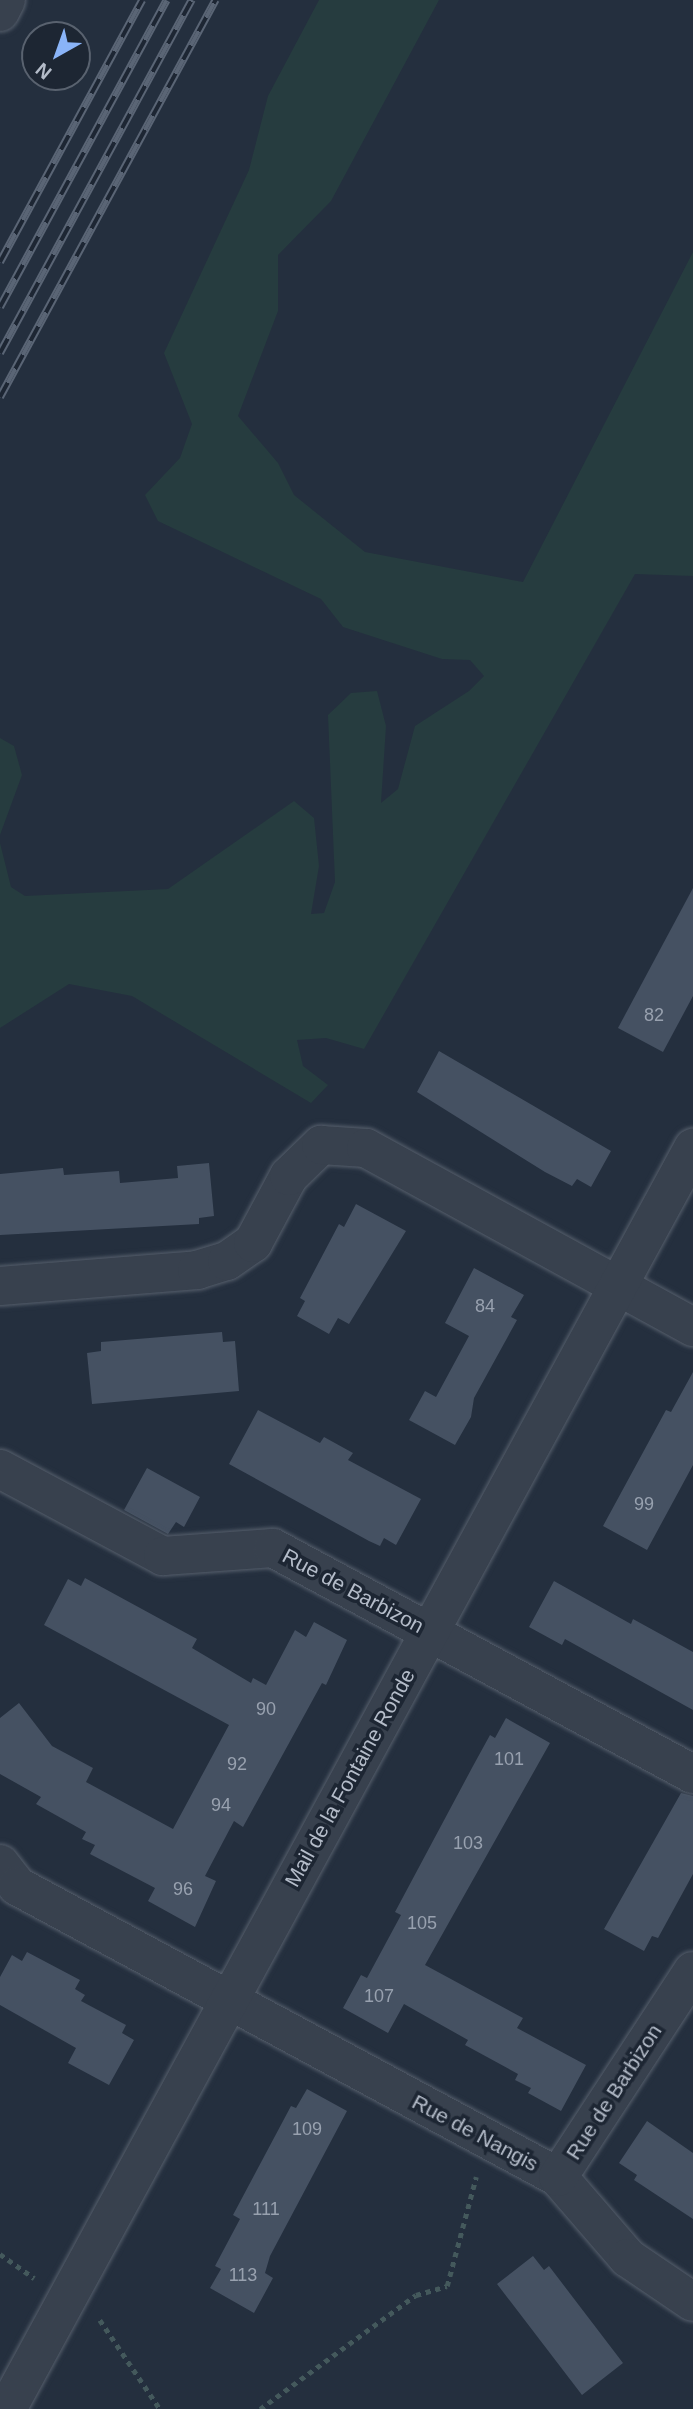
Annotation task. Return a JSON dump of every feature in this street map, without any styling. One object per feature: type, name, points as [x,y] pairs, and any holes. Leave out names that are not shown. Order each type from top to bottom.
[{"type":"street","points":[[0,12],[6,0]]},
{"type":"street","points":[[0,1286],[197,1270],[227,1261],[253,1243],[289,1176],[321,1145],[366,1148],[620,1284],[693,1327]]},
{"type":"street","name":"Mail de la Fontaine Ronde","points":[[7,2409],[693,1148]]},
{"type":"street","name":"Rue de Barbizon","points":[[0,1469],[163,1556],[273,1548],[693,1774]]},
{"type":"street","name":"Rue de Nangis","points":[[0,1864],[17,1886],[228,2003],[558,2177],[628,2258],[693,2302]]},
{"type":"street","name":"Rue de Barbizon","points":[[558,2177],[693,1971]]},
{"type":"path","points":[[260,2409],[416,2295],[447,2286],[486,2141]]},
{"type":"path","points":[[0,2254],[43,2284]]},
{"type":"path","points":[[105,2328],[160,2409]]},
{"type":"green space","points":[[319,0],[439,0],[331,201],[278,255],[278,311],[238,416],[278,463],[294,495],[365,552],[523,582],[693,252],[693,576],[635,574],[364,1049],[326,1038],[297,1040],[303,1066],[328,1085],[311,1103],[132,996],[69,984],[0,1028],[0,843],[11,887],[25,896],[168,889],[294,801],[314,818],[319,866],[311,914],[324,913],[335,882],[328,715],[351,693],[377,691],[386,726],[381,803],[398,789],[415,726],[469,691],[484,676],[470,660],[442,659],[343,627],[321,599],[158,521],[145,495],[180,458],[192,424],[164,353],[249,170],[268,96]]},
{"type":"green space","points":[[0,738],[14,746],[22,775],[0,835]]},
{"type":"building","points":[[693,888],[693,996],[663,1052],[618,1028]]},
{"type":"building","points":[[439,1051],[611,1151],[591,1187],[577,1179],[572,1186],[545,1172],[417,1092]]},
{"type":"building","points":[[209,1163],[214,1216],[199,1218],[199,1224],[0,1235],[0,1174],[63,1168],[64,1175],[119,1171],[120,1183],[178,1178],[177,1166]]},
{"type":"building","points":[[356,1204],[406,1231],[349,1324],[338,1318],[329,1334],[297,1316],[305,1301],[300,1298],[339,1224],[344,1227]]},
{"type":"building","points":[[474,1268],[524,1295],[511,1317],[517,1320],[474,1398],[471,1417],[455,1445],[409,1420],[425,1391],[436,1397],[469,1336],[445,1323]]},
{"type":"building","points":[[222,1332],[223,1342],[235,1341],[239,1391],[92,1404],[87,1353],[101,1351],[101,1342]]},
{"type":"building","points":[[693,1372],[693,1465],[647,1550],[603,1526],[666,1410],[671,1412]]},
{"type":"building","points":[[258,1410],[320,1443],[324,1437],[353,1453],[348,1460],[421,1499],[396,1545],[384,1538],[380,1546],[369,1541],[229,1464]]},
{"type":"building","points":[[147,1468],[200,1497],[184,1527],[176,1522],[168,1534],[124,1510]]},
{"type":"building","points":[[85,1578],[197,1639],[192,1648],[251,1683],[253,1678],[266,1685],[295,1630],[306,1637],[314,1622],[347,1640],[326,1685],[322,1683],[243,1827],[234,1821],[205,1876],[216,1881],[195,1927],[148,1901],[155,1888],[90,1854],[95,1845],[82,1839],[86,1832],[36,1804],[41,1797],[0,1774],[0,1718],[19,1703],[52,1746],[93,1768],[86,1782],[173,1829],[229,1725],[44,1625],[68,1579],[81,1586]]},
{"type":"building","points":[[554,1581],[631,1624],[633,1619],[693,1652],[693,1710],[565,1639],[562,1645],[529,1627]]},
{"type":"building","points":[[506,1718],[550,1743],[425,1965],[523,2018],[517,2028],[586,2065],[561,2111],[528,2093],[531,2088],[515,2080],[518,2074],[465,2045],[468,2040],[404,2004],[388,2033],[343,2008],[361,1975],[367,1978],[401,1915],[395,1912],[473,1766],[490,1735],[495,1738]]},
{"type":"building","points":[[681,1793],[693,1796],[693,1874],[658,1938],[652,1936],[644,1951],[604,1929]]},
{"type":"building","points":[[27,1952],[80,1980],[75,1989],[85,1995],[81,2001],[126,2025],[122,2033],[134,2040],[109,2085],[68,2063],[76,2048],[0,2005],[0,1977],[12,1955],[22,1961]]},
{"type":"building","points":[[307,2089],[347,2111],[270,2256],[265,2273],[273,2278],[254,2313],[210,2288],[221,2269],[215,2266],[240,2219],[233,2215],[291,2106],[296,2108]]},
{"type":"building","points":[[647,2121],[693,2153],[693,2219],[634,2180],[637,2175],[619,2163]]},
{"type":"building","points":[[533,2256],[544,2270],[549,2266],[623,2363],[582,2395],[497,2284]]},
{"type":"railway","points":[[0,262],[142,0]]},
{"type":"railway","points":[[0,307],[167,0]]},
{"type":"railway","points":[[0,353],[192,0]]},
{"type":"railway","points":[[0,397],[216,0]]}]
